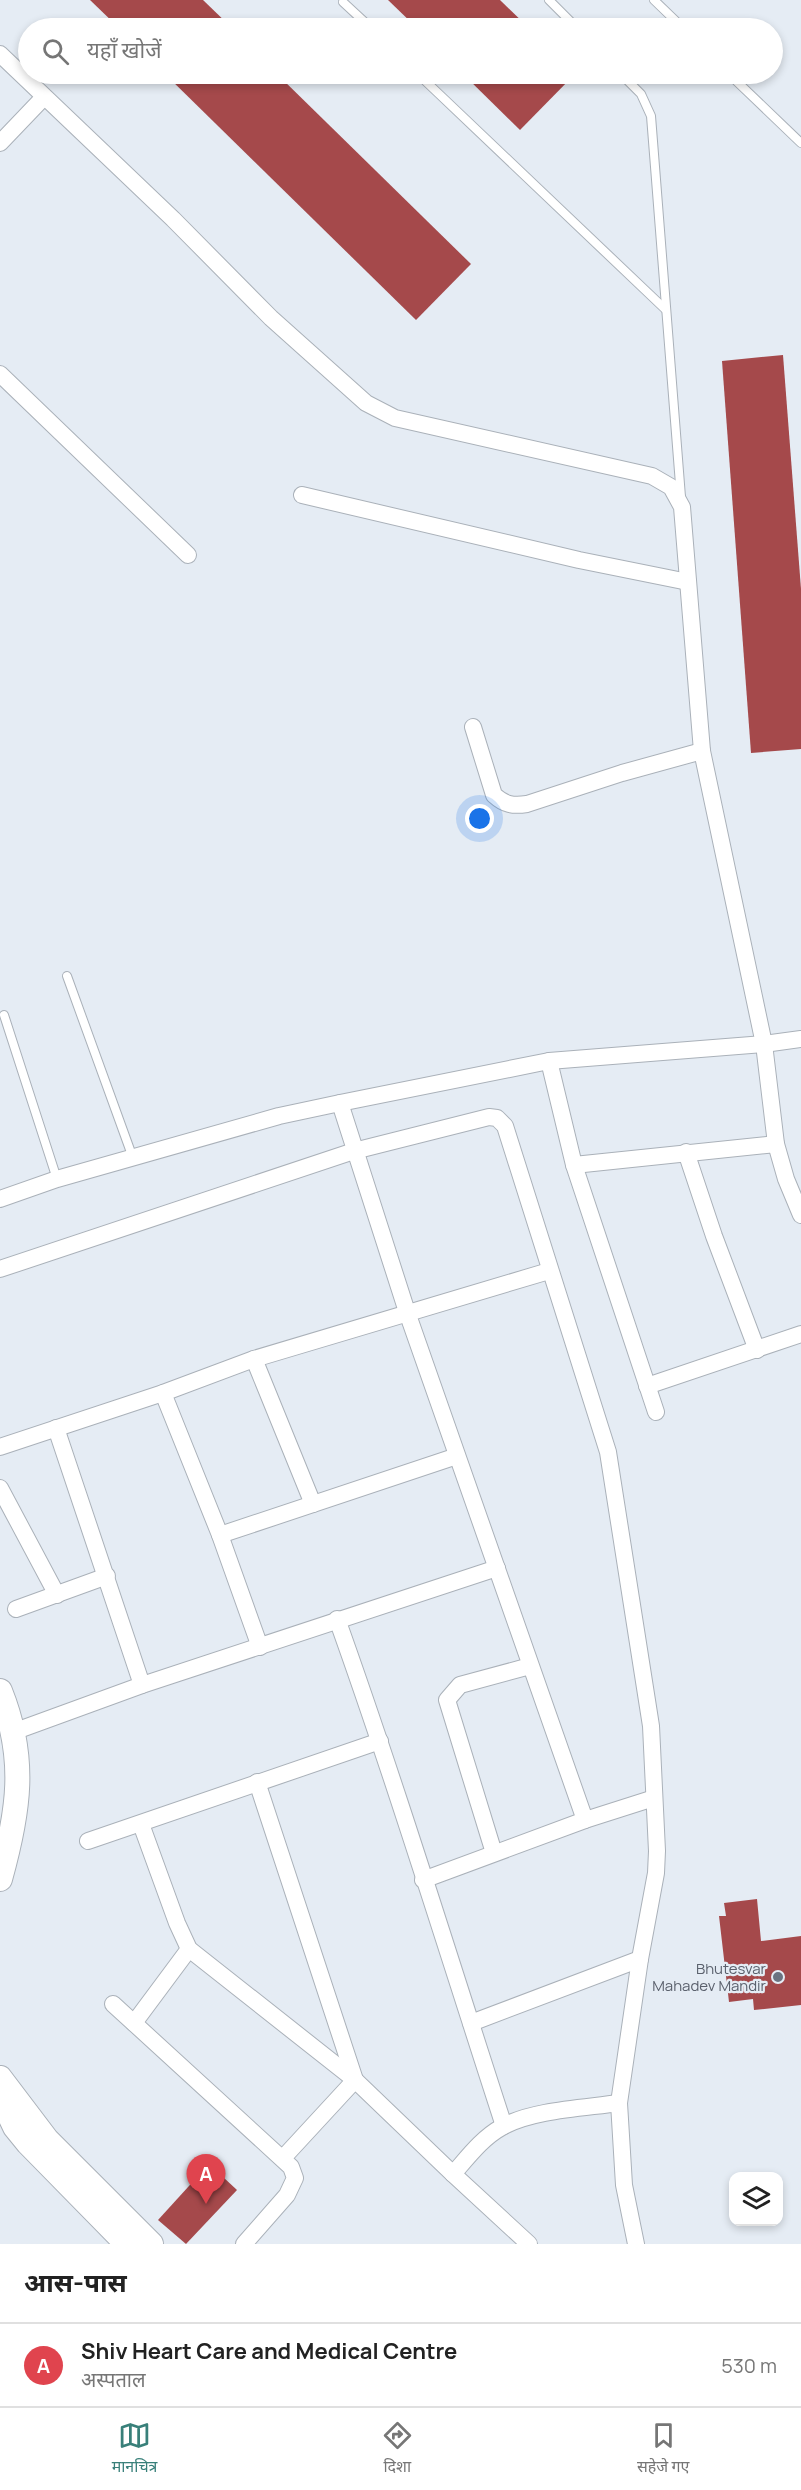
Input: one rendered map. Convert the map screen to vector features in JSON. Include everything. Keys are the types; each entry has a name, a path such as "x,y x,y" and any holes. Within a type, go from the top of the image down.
{"main road":[{"path":"0,1691 13,1732 19,1785 16,1813 0,1879"},
{"path":"4,2089 6,2112 28,2143 127,2244"},
{"path":"4,2089 47,2140 151,2244"}],"street":[{"path":"0,54 18,72"},
{"path":"31,84 173,219 271,318 366,403 378,411 395,418 652,476 671,488 682,507 702,751 764,1044 776,1144 793,1178 801,1215"},
{"path":"0,143 44,97"},
{"path":"0,374 188,555"},
{"path":"302,495 568,557 688,582"},
{"path":"473,728 494,795 502,803 514,806 702,751"},
{"path":"0,1199 57,1179 279,1116 549,1061 801,1039"},
{"path":"549,1061 574,1165 656,1412"},
{"path":"340,1103 408,1315 585,1820"},
{"path":"0,1269 354,1151 489,1117 496,1118 505,1126 608,1452 651,1726 656,1873 640,1959 620,2103 624,2185 636,2244"},
{"path":"574,1165 776,1144"},
{"path":"686,1152 714,1236 757,1350"},
{"path":"0,1447 163,1393 254,1359 408,1315 549,1271"},
{"path":"647,1386 801,1334"},
{"path":"254,1359 313,1504"},
{"path":"163,1393 220,1535 260,1647"},
{"path":"56,1428 142,1685"},
{"path":"220,1535 457,1456"},
{"path":"0,1488 57,1595"},
{"path":"13,1732 142,1685 497,1568"},
{"path":"16,1610 107,1576"},
{"path":"337,1620 380,1741 504,2126"},
{"path":"494,1853 447,1700 460,1685 530,1666"},
{"path":"88,1841 380,1741"},
{"path":"257,1782 355,2080"},
{"path":"423,1880 585,1820 654,1798"},
{"path":"141,1824 177,1923 189,1949 355,2080 529,2244"},
{"path":"134,2023 189,1949"},
{"path":"471,2023 640,1959"},
{"path":"113,2004 291,2167 295,2178 288,2195 244,2244"},
{"path":"283,2158 355,2080"},
{"path":"453,2174 483,2140 504,2126 549,2114 620,2103"}],"lane":[{"path":"549,0 567,18"},
{"path":"655,0 673,18"},
{"path":"343,2 360,18"},
{"path":"429,84 665,309"},
{"path":"631,84 641,94 651,116 682,507"},
{"path":"739,84 801,143"},
{"path":"67,976 133,1158"},
{"path":"4,1015 57,1179"}],"building":[{"path":"90,0 203,0 222,18 109,18"},
{"path":"388,0 500,0 519,18 407,18"},
{"path":"175,84 287,84 471,264 416,320"},
{"path":"473,84 565,84 520,130"},
{"path":"783,355 801,589 801,749 751,753 722,361"},
{"path":"757,1899 761,1941 801,1936 801,2005 754,2010 753,1999 729,2002 719,1916 726,1916 724,1903"},
{"path":"209,2164 237,2190 186,2244 158,2220"}],"place":[{"name":"Bhutesvar Mahadev Mandir","path":"778,1977"},
{"name":"Shiv Heart Care and Medical Centre","path":"206,2204"}]}
